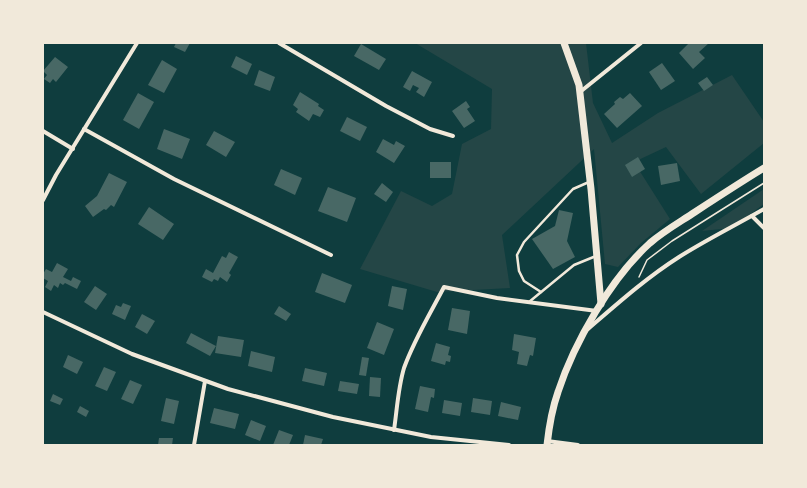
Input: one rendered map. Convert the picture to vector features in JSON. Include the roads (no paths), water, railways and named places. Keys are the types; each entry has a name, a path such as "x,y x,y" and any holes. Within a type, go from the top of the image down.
{"main road":[{"path":"564,43 579,85 580,92 597,256 599,308"},
{"path":"547,443 551,416 566,369 584,333 618,279 633,260 670,228 764,168"}],"street":[{"path":"43,200 72,149 137,43"},
{"path":"280,43 386,106 430,129 454,136"},
{"path":"580,92 641,43"},
{"path":"84,129 174,179 331,255"},
{"path":"43,130 72,149"},
{"path":"584,333 639,286 678,257 764,209"},
{"path":"752,216 764,228"},
{"path":"394,430 399,392 404,369 444,287 496,298 599,308"},
{"path":"43,312 132,354 228,389 333,417 394,430 431,437 509,445"},
{"path":"194,445 205,381"},
{"path":"547,443 578,445"}],"lane":[{"path":"540,292 524,281 519,271 518,255 524,242 573,189 590,181"},
{"path":"529,302 574,265 597,256"}]}
